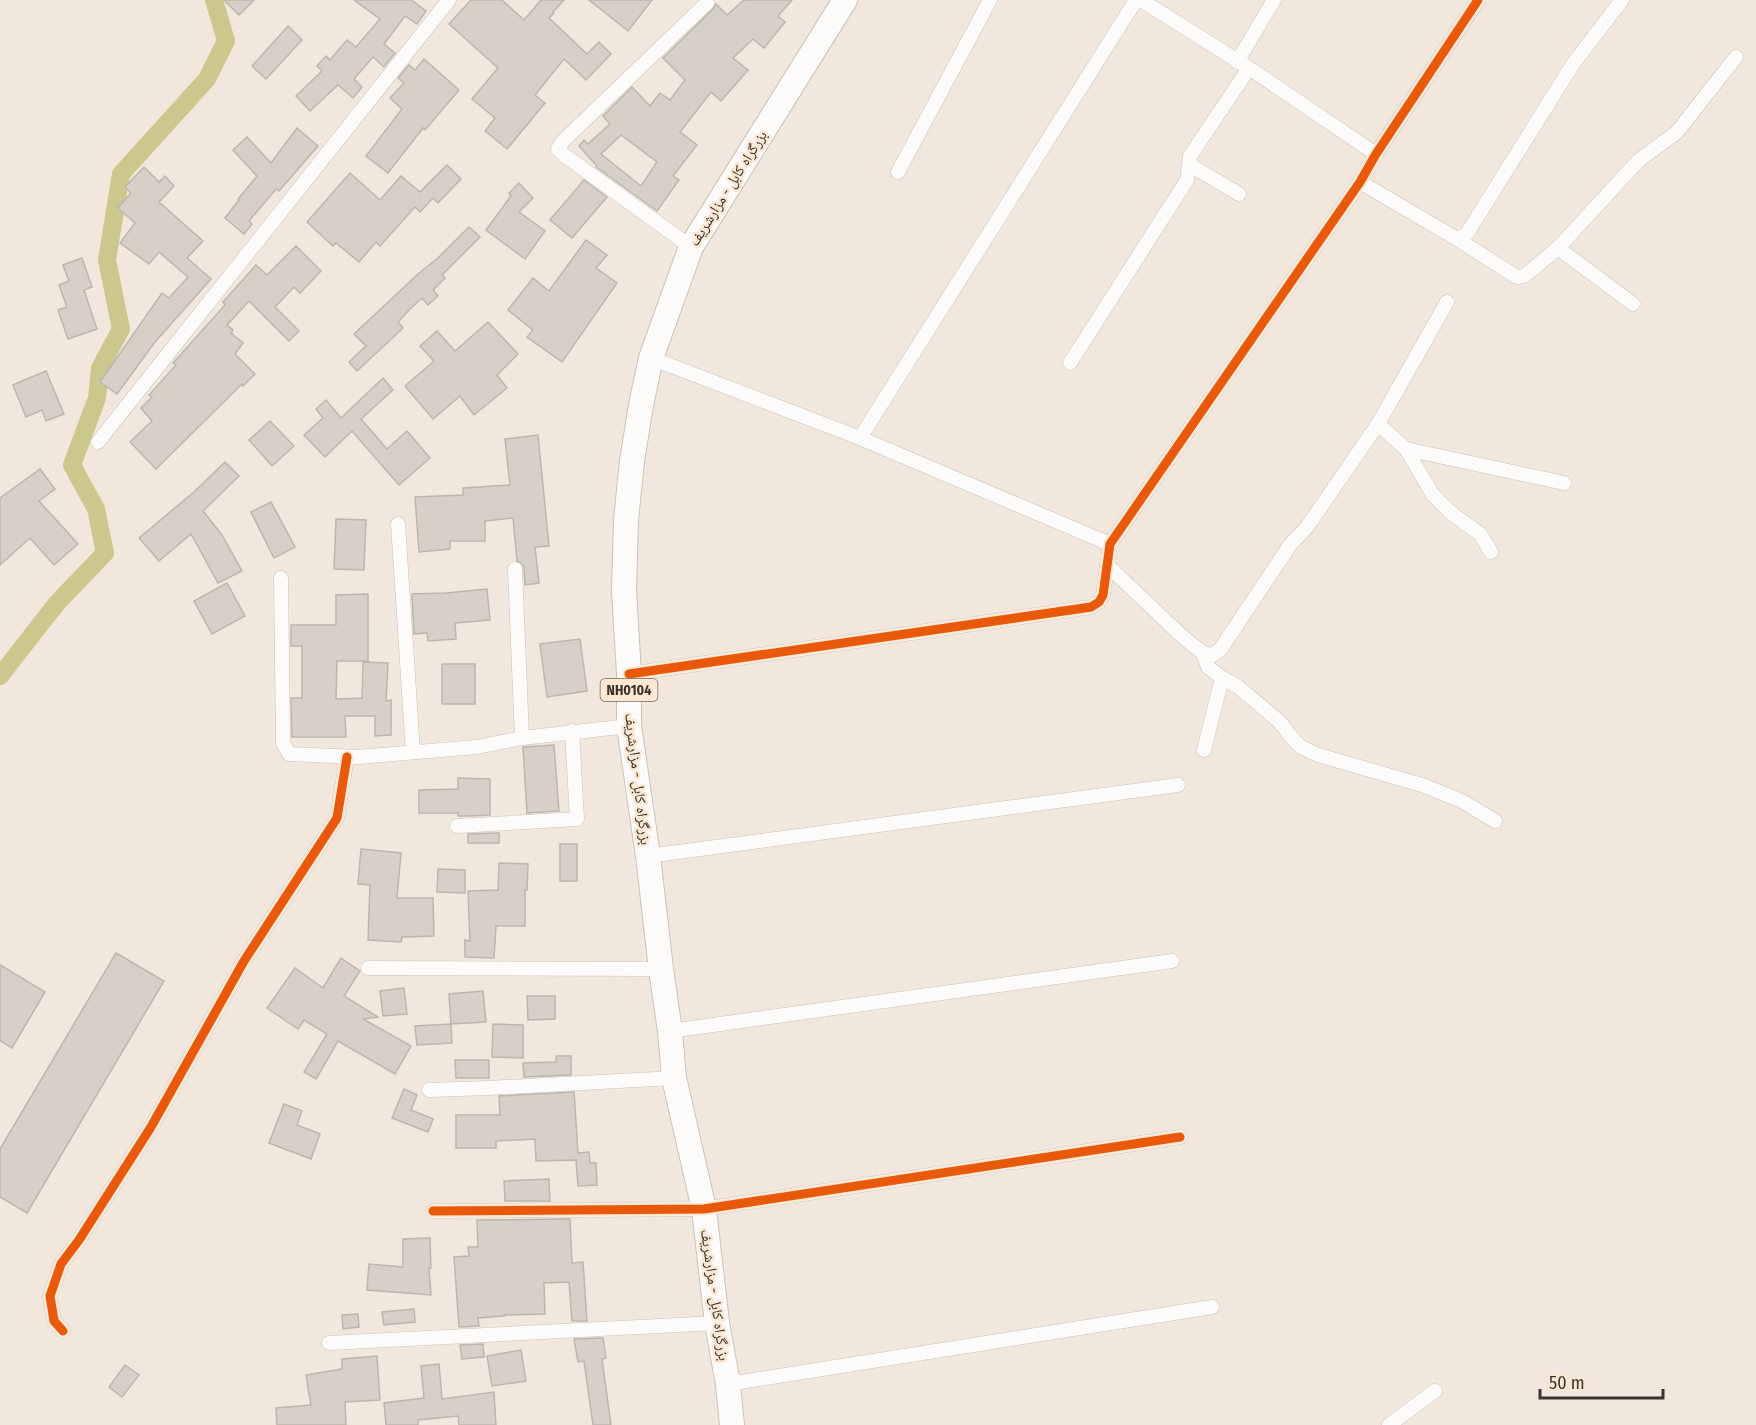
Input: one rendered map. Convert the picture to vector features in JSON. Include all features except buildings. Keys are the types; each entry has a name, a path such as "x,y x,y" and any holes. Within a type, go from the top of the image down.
{"highway":[{"name":"بزرگراه کابل - مزارشریف","path":"732,1425 704,1209 675,1078 648,856 629,726 624,591 626,520 634,450 651,358 691,247 845,0"}],"street":[{"path":"98,442 449,0"},
{"path":"898,172 990,0"},
{"path":"860,438 1136,0"},
{"path":"1141,0 1376,154"},
{"path":"1070,363 1187,180 1190,156 1243,65 1274,0"},
{"path":"628,674 1091,607 1099,602 1103,595 1110,544 1360,182 1376,154 1478,0"},
{"path":"1457,239 1466,235 1573,64 1622,0"},
{"path":"691,247 558,149 562,142 707,3"},
{"path":"1360,182 1517,277 1524,276 1558,248 1638,161 1677,132 1736,57"},
{"path":"1190,165 1239,194"},
{"path":"1558,248 1633,304"},
{"path":"1107,565 1203,653 1212,655 1220,650 1290,545 1307,527 1378,424 1447,303"},
{"path":"651,358 860,438 1110,544"},
{"path":"1378,424 1406,449 1433,495 1451,513 1480,534 1491,552"},
{"path":"1406,449 1564,483"},
{"path":"398,524 412,752"},
{"path":"515,569 522,738"},
{"path":"281,578 283,743 290,754 347,757 477,747 572,731 629,726"},
{"path":"1203,653 1208,667 1237,686 1280,722 1301,747 1318,755 1422,785 1462,801 1495,821"},
{"path":"1204,750 1222,678"},
{"path":"457,826 577,819 572,731"},
{"path":"63,1330 54,1321 50,1296 61,1264 79,1240 151,1127 244,961 337,818 347,757"},
{"path":"648,856 1178,785"},
{"path":"670,1031 1172,961"},
{"path":"368,968 660,969"},
{"path":"429,1090 675,1078"},
{"path":"433,1211 704,1209 1180,1137"},
{"path":"728,1384 1212,1307"},
{"path":"328,1343 717,1323"},
{"path":"1389,1425 1435,1391"}],"waterway":[{"path":"0,676 57,603 105,553 96,509 72,465 97,398 100,368 121,329 107,260 121,174 207,79 226,41 214,0"}],"cycle path":[{"path":"629,674 1091,607 1099,602 1103,595 1110,544 1360,182 1376,154 1478,0"},
{"path":"63,1331 54,1321 50,1296 61,1264 79,1240 151,1127 244,961 337,818 347,757"},
{"path":"433,1211 704,1209 1180,1137"}]}
